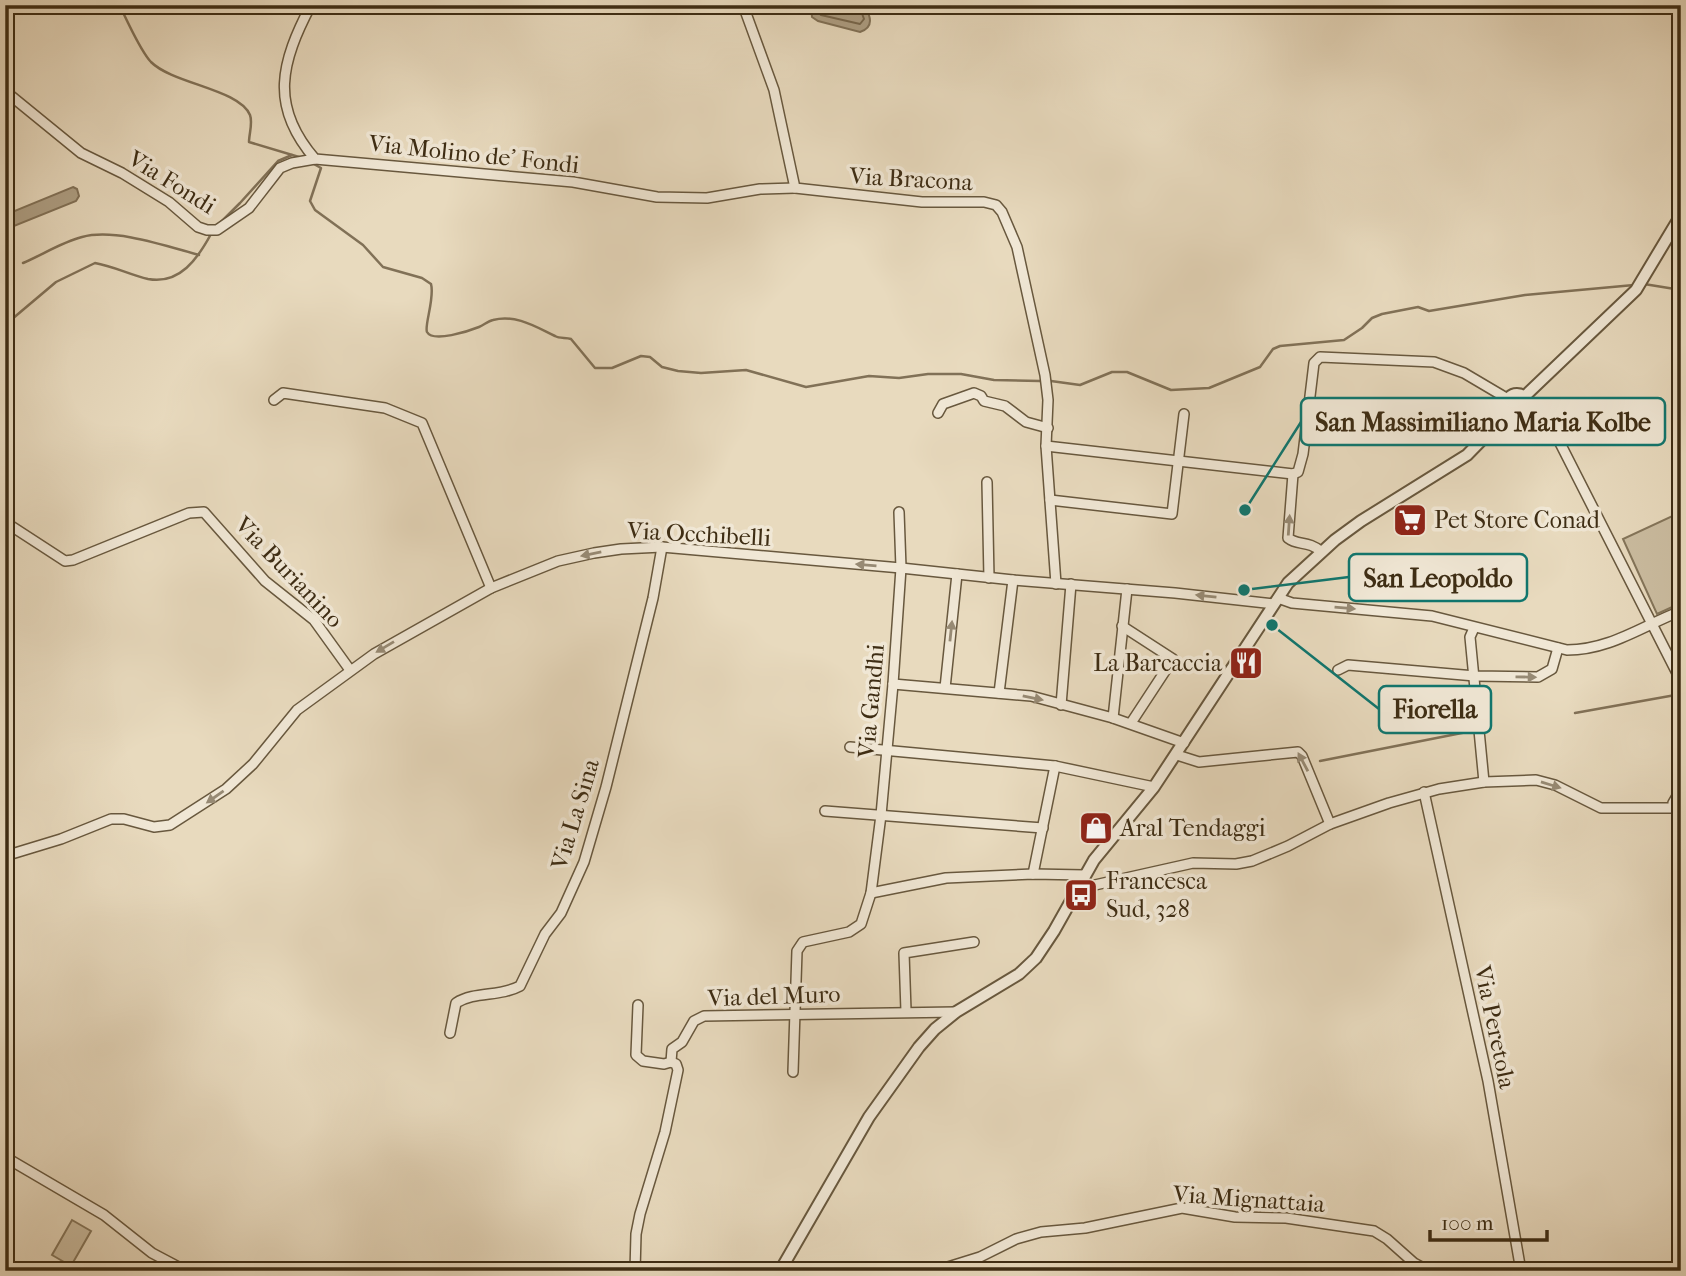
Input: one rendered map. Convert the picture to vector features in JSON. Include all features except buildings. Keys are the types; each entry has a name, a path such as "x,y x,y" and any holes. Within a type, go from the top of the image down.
{"street":[{"path":"312,5 293,38 282,91 296,132 315,159"},
{"path":"743,5 774,90 795,188"},
{"name":"Via Fondi","path":"5,91 81,153 122,173 169,202 198,227 207,230 217,230 249,208 280,168 315,159"},
{"name":"Via Molino de' Fondi","path":"315,159 573,182 657,197 707,198 760,189 795,188"},
{"name":"Via Bracona","path":"795,188 922,202 984,202 996,205 1009,226 1020,260 1045,375 1048,428 1046,446 1056,584"},
{"path":"1525,396 1636,290 1681,215"},
{"path":"1046,446 1293,474 1298,472 1303,454 1314,363 1321,357 1434,362 1464,373 1508,399"},
{"path":"274,400 283,393 385,408 422,423 491,588"},
{"path":"938,413 943,404 974,393 984,401 1011,409 1026,422 1048,428"},
{"path":"1516,394 1525,396 1528,406 1526,412 1516,416 1509,412 1506,406 1508,399 1516,394"},
{"path":"780,1271 869,1117 919,1047 956,1012 1019,974 1036,958 1084,875 1177,755 1288,583 1361,521 1468,456 1509,412"},
{"path":"1526,412 1543,422 1560,443 1681,681"},
{"path":"1050,500 1172,514 1184,414"},
{"path":"1293,474 1289,538 1313,545 1322,552"},
{"path":"987,482 989,578"},
{"name":"Via Burianino","path":"5,523 65,561 189,513 204,512 265,581 314,620 350,670"},
{"name":"Via Gandhi","path":"795,1013 797,951 803,942 849,932 860,924 871,893 881,815 901,568 899,512"},
{"name":"Via Occhibelli","path":"5,856 61,839 111,819 124,819 154,827 170,825 226,789 253,764 297,710 350,670 438,616 491,588 558,561 621,549 662,547 1432,616 1558,648 1595,648 1613,643 1681,611"},
{"name":"Via La Sina","path":"450,1032 456,1003 465,998 512,991 520,986 545,934 561,913 571,892 584,862 606,788 653,598 662,547"},
{"path":"945,688 957,574"},
{"path":"999,693 1013,580"},
{"path":"1061,705 1071,584"},
{"path":"1113,718 1127,589"},
{"path":"1122,626 1173,659 1131,723"},
{"path":"1474,628 1470,637 1484,782"},
{"path":"1338,670 1348,665 1475,676 1538,677 1552,669 1558,648"},
{"path":"892,684 1031,696 1131,723 1184,743"},
{"path":"850,747 1055,766 1154,787"},
{"path":"1177,755 1199,762 1298,752 1330,824"},
{"path":"1033,874 1055,766"},
{"path":"1077,889 1193,863 1251,862 1330,824 1424,792 1484,782 1536,780 1555,785 1601,808 1678,808"},
{"path":"1678,808 1673,803 1681,789"},
{"name":"Via Peretola","path":"1424,792 1488,1081 1521,1271"},
{"path":"825,811 1043,828"},
{"path":"871,893 946,878 1033,874 1084,875"},
{"path":"906,1011 904,953 974,942"},
{"path":"635,1271 635,1234 665,1132 678,1070 676,1064 671,1062 664,1064 642,1061 636,1055 638,1005"},
{"name":"Via del Muro","path":"671,1062 672,1049 682,1042 698,1017 795,1013 956,1012"},
{"path":"793,1072 795,1013"},
{"path":"5,1157 94,1209 152,1253 186,1271"},
{"name":"Via Mignattaia","path":"935,1271 980,1257 1016,1239 1041,1232 1085,1228 1182,1208 1235,1217 1286,1218 1374,1231 1414,1263 1429,1271"}],"shaded area":[{"path":"1681,512 1681,603 1657,614 1623,539"},
{"path":"72,1220 91,1231 71,1266 52,1255"}],"water":[{"path":"811,5 865,5 870,17 868,27 860,32 818,21 812,17"},
{"path":"73,187 77,189 79,196 76,201 14,226 9,215 12,212"}],"waterway":[{"path":"119,5 151,62 161,70 220,93 243,106 251,118 249,142 299,157"},
{"path":"215,228 278,161 292,155"},
{"path":"312,163 321,168 310,201 315,210 363,245 383,267 422,278 431,284 432,297 426,329 431,335 452,335 491,321 510,319 526,322 557,337 571,339 595,368 612,368 641,356 650,357 662,367 678,371 701,373 746,370 806,387 869,376 899,378 928,374 1040,381"},
{"path":"5,325 56,282 95,263 148,279 170,278 187,268 211,234"},
{"path":"23,263 67,242 95,235 125,236 199,255"},
{"path":"1644,284 1681,290"},
{"path":"1051,381 1080,385 1112,372 1127,372 1171,390 1209,388 1260,367 1273,349 1280,346 1344,340 1372,318 1382,314 1418,307 1429,311 1525,295 1634,285"},
{"path":"1575,713 1681,694"},
{"path":"1320,761 1477,730"}],"place":[{"name":"San Massimiliano Maria Kolbe","path":"1245,510"},
{"name":"Pet Store Conad","path":"1410,520"},
{"name":"San Leopoldo","path":"1244,590"},
{"name":"Fiorella","path":"1272,625"},
{"name":"La Barcaccia","path":"1246,663"},
{"name":"Aral Tendaggi","path":"1096,828"},
{"name":"Francesca Sud, 328","path":"1081,895"}]}
